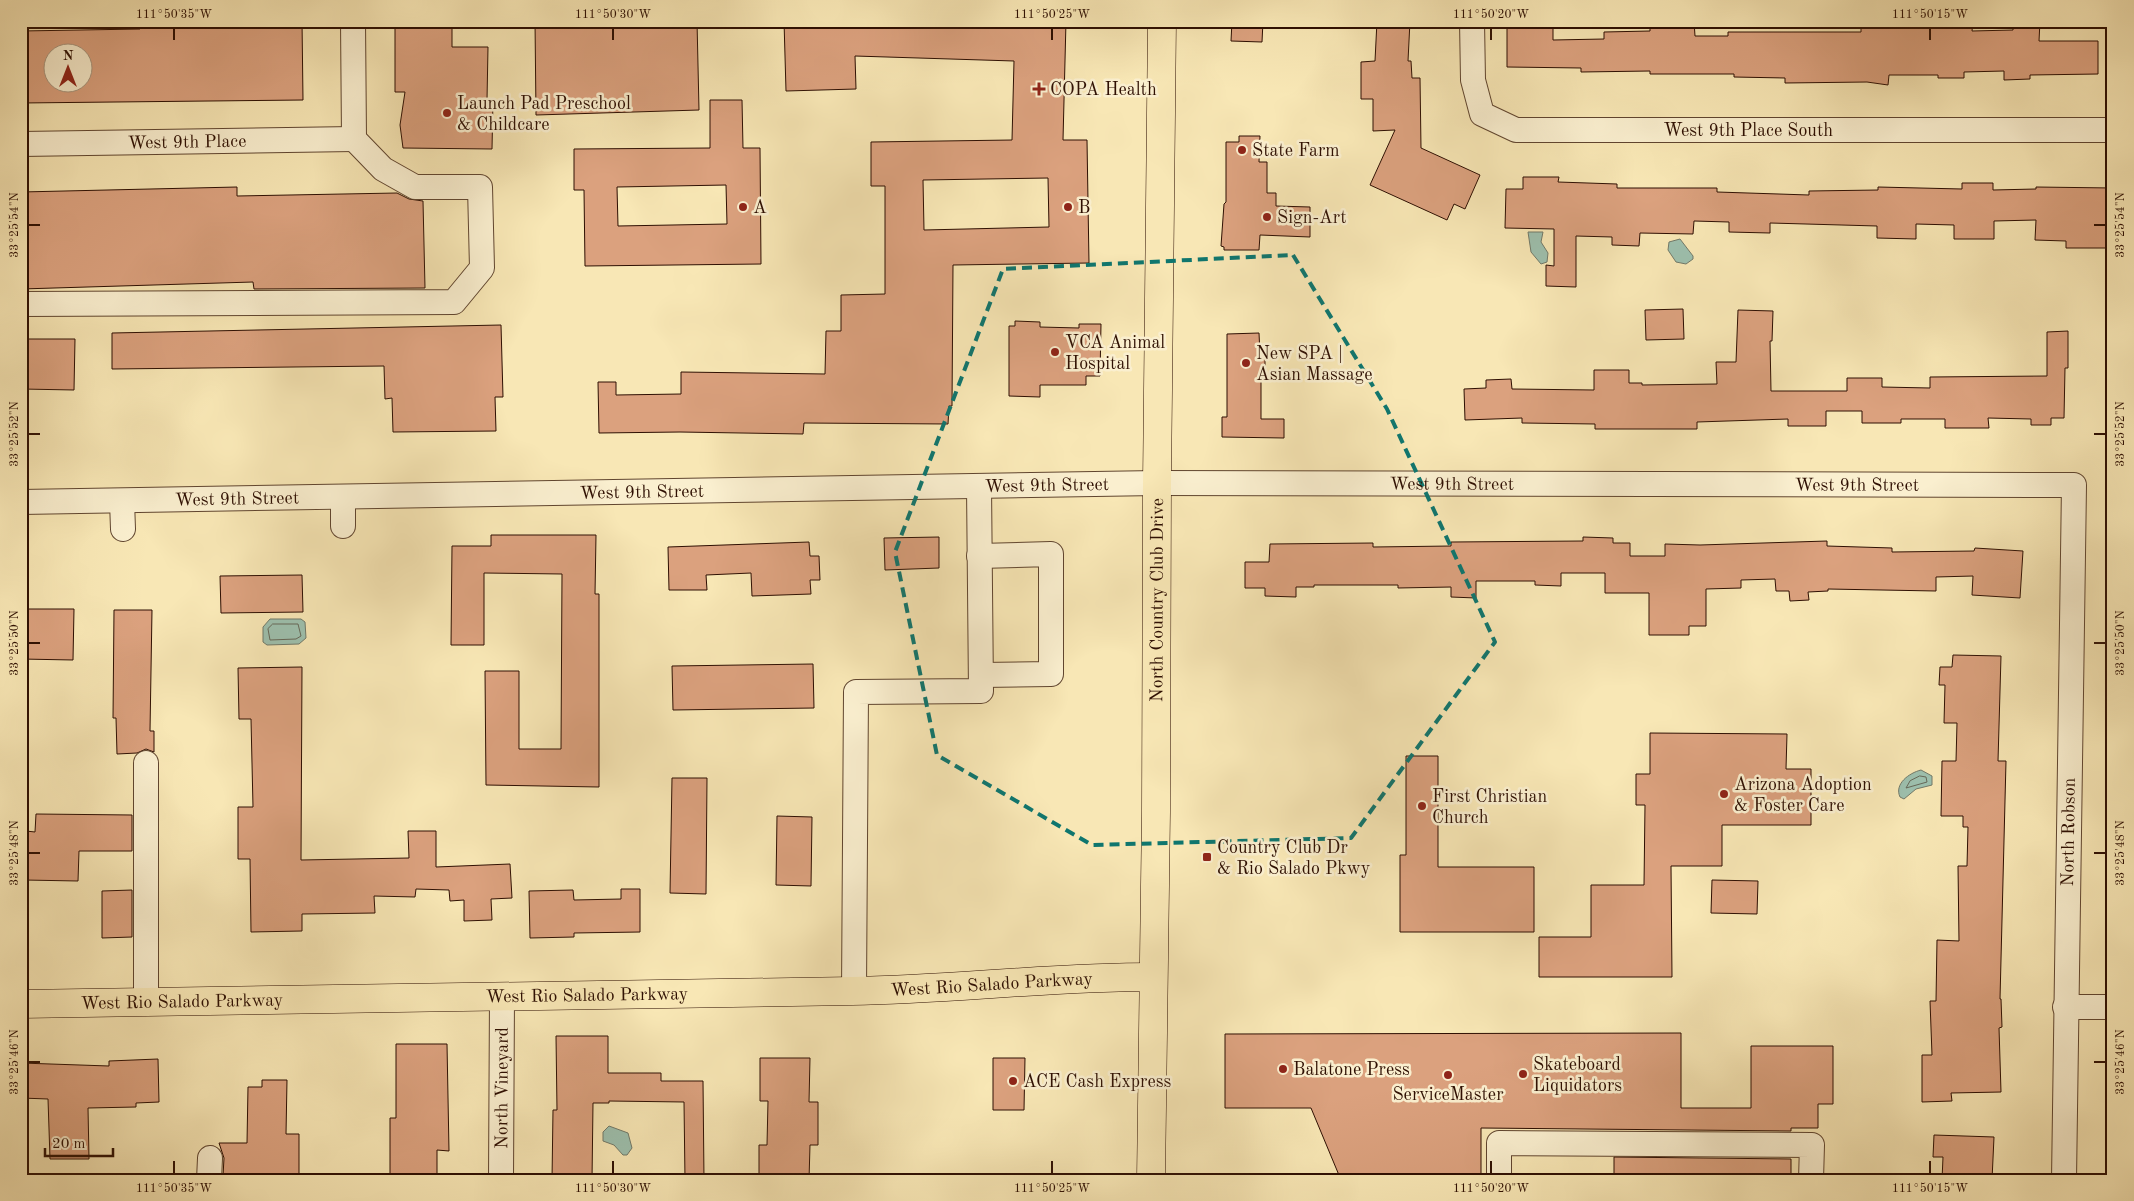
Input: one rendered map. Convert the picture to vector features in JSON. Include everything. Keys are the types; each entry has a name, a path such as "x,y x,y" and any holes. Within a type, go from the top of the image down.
{"main road":[{"name":"North Country Club Drive","path":"1151,1180 1156,812 1162,21"},
{"name":"West Rio Salado Parkway","path":"21,1004 854,991 995,985 1101,977 1153,977"}],"street":[{"path":"21,304 454,302 482,268 480,187 415,187 384,169 354,138 353,21"},
{"name":"West 9th Place South","path":"1472,21 1473,80 1482,114 1516,130 2113,130"},
{"name":"West 9th Place","path":"21,144 354,138"},
{"name":"West 9th Street","path":"21,502 1157,483 2074,485"},
{"name":"North Robson","path":"2064,1180 2074,485"},
{"path":"854,991 856,692 981,691 979,486"},
{"path":"343,497 343,526"},
{"path":"122,501 123,529"},
{"path":"979,556 1051,554 1051,674 981,675"},
{"path":"146,763 146,1002"},
{"name":"North Vineyard","path":"501,1180 502,996"},
{"path":"2065,1008 2113,1007"},
{"path":"1499,1180 1499,1143 1812,1145 1811,1180"}],"highlighted area":[{"path":"1293,255 1387,409 1495,642 1351,838 1092,845 937,755 895,552 1003,269"}],"water":[{"path":"1528,232 1543,232 1541,242 1548,253 1547,262 1541,264 1531,252"},
{"path":"1680,239 1693,256 1693,259 1686,264 1676,262 1668,250 1669,242"},
{"path":"270,619 301,619 305,622 306,638 299,644 267,645 263,642 263,627"},
{"path":"1921,770 1932,776 1932,785 1916,789 1904,799 1900,797 1899,788 1904,780"},
{"path":"609,1126 628,1133 632,1148 627,1155 623,1155 614,1145 603,1141 603,1132"}],"building":[{"path":"187,21 302,21 303,100 21,103 21,31 140,29 140,27 187,26"},
{"path":"395,21 452,21 452,47 488,47 487,100 493,100 492,149 403,148 400,125 405,92 395,92"},
{"path":"535,21 697,21 699,110 536,115"},
{"path":"784,21 1066,21 1063,140 1087,140 1089,263 953,265 952,406 949,406 948,424 804,423 803,434 599,433 598,382 616,382 616,395 681,394 681,372 825,374 826,331 841,331 841,295 885,294 885,186 871,186 871,142 1012,140 1014,61 855,56 856,89 786,91","holes":["1048,178 1049,227 924,230 923,180"]},
{"path":"1232,21 1263,21 1262,42 1231,41"},
{"path":"1377,21 1410,21 1408,61 1411,61 1412,78 1420,78 1421,148 1480,175 1465,209 1454,204 1447,220 1370,185 1395,130 1373,131 1373,99 1361,99 1361,62 1375,61"},
{"path":"1650,21 1694,21 1695,36 1728,36 1728,32 1861,32 1861,21 1973,21 1972,31 2013,30 2013,21 2040,21 2039,41 2098,41 2098,74 2030,75 2030,79 2004,80 2004,71 1964,72 1964,78 1938,78 1938,75 1889,75 1888,85 1867,82 1785,83 1785,78 1734,77 1734,74 1650,74 1650,71 1581,72 1581,68 1507,67 1507,24 1553,24 1553,40 1604,39 1604,32 1650,31"},
{"name":"A","path":"710,100 742,100 743,148 760,148 761,264 585,266 584,190 574,190 574,149 710,148","holes":["726,185 727,224 618,226 617,187"]},
{"name":"Sign-Art","path":"1239,136 1260,136 1259,162 1267,162 1267,193 1276,193 1276,206 1310,207 1310,237 1260,235 1259,250 1224,250 1224,247 1221,246 1224,204 1226,202 1226,142 1239,142"},
{"path":"1523,177 1559,177 1558,182 1617,184 1617,188 1717,188 1717,192 1809,195 1809,191 1878,190 1878,187 1962,189 1962,183 1993,183 1993,190 2036,189 2036,187 2113,188 2113,248 2066,248 2066,241 2035,240 2036,220 1994,221 1994,239 1954,239 1954,225 1916,224 1916,239 1877,238 1877,226 1770,223 1770,233 1729,232 1729,222 1694,221 1693,234 1640,233 1639,246 1612,245 1612,237 1576,236 1576,287 1546,286 1546,265 1554,266 1554,229 1505,228 1506,189 1523,189"},
{"path":"237,187 237,196 397,193 409,199 423,201 425,288 254,289 253,282 21,289 21,192"},
{"path":"1683,309 1684,339 1646,340 1645,310"},
{"path":"1738,310 1773,311 1772,341 1770,341 1771,391 1847,391 1847,378 1882,378 1882,387 1930,388 1930,377 2047,376 2047,332 2068,331 2068,368 2065,368 2064,418 2051,418 2051,425 2031,425 2031,419 1988,418 1989,428 1945,428 1945,419 1901,419 1901,423 1862,423 1862,411 1826,411 1826,426 1788,426 1788,419 1697,422 1697,429 1595,429 1595,424 1522,423 1522,418 1465,420 1464,389 1486,388 1486,380 1511,379 1512,389 1594,390 1594,370 1629,370 1629,383 1642,383 1642,385 1717,384 1716,362 1736,362"},
{"name":"VCA Animal Hospital","path":"1015,321 1040,322 1040,327 1079,328 1079,324 1101,324 1100,376 1086,376 1086,385 1040,385 1040,397 1009,396 1009,326 1015,326"},
{"path":"501,325 503,397 495,397 496,431 393,432 392,398 385,399 384,366 112,369 112,333"},
{"path":"1259,333 1260,354 1265,354 1265,372 1261,372 1261,419 1284,419 1284,438 1222,437 1222,417 1227,417 1227,334"},
{"path":"23,339 75,339 74,390 22,389"},
{"path":"491,535 596,535 595,594 599,594 599,787 486,785 485,671 519,671 519,749 561,749 562,574 484,573 484,645 451,645 452,546 491,546"},
{"path":"939,537 939,568 885,570 884,538"},
{"path":"1583,537 1613,538 1613,543 1630,543 1630,556 1665,556 1665,544 1700,545 1827,541 1827,546 1892,548 1892,552 1974,551 1975,548 2023,551 2020,598 1972,595 1973,576 1936,577 1936,591 1828,589 1828,591 1808,592 1809,600 1790,601 1789,591 1776,591 1775,579 1741,580 1741,588 1706,589 1706,626 1689,626 1689,635 1649,635 1649,593 1605,593 1605,573 1561,573 1561,586 1535,585 1535,581 1476,581 1476,598 1451,597 1451,587 1398,588 1398,585 1314,585 1314,587 1296,587 1296,597 1265,596 1265,588 1245,588 1245,562 1269,562 1270,544 1373,543 1373,547 1451,546 1451,542 1583,541"},
{"path":"809,542 810,556 819,556 820,580 810,580 811,594 752,596 751,573 706,575 707,590 669,590 668,547"},
{"path":"302,575 303,612 221,613 220,576"},
{"path":"21,609 74,609 73,660 21,659"},
{"path":"114,610 152,610 150,731 154,731 154,752 146,749 137,753 117,754 116,718 113,718"},
{"path":"1953,655 2001,656 1998,761 2006,761 2000,999 2002,1027 1999,1028 2001,1092 1951,1093 1952,1101 1922,1102 1922,1055 1932,1055 1930,1001 1936,1001 1937,940 1959,941 1958,866 1967,866 1968,827 1963,827 1963,816 1941,816 1942,761 1956,761 1957,723 1944,723 1945,685 1939,685 1940,667 1952,667"},
{"path":"813,664 814,708 673,710 672,666"},
{"path":"302,667 301,860 409,858 408,831 436,831 436,867 510,864 512,898 491,899 492,920 464,921 464,900 450,901 449,890 416,889 415,897 374,896 375,913 302,914 302,931 251,932 250,859 238,859 238,807 253,807 251,719 239,719 238,668"},
{"name":"Arizona Adoption & Foster Care","path":"1650,733 1787,734 1786,769 1811,769 1811,825 1722,825 1722,866 1671,866 1672,977 1539,977 1539,937 1591,937 1591,885 1644,885 1645,805 1636,805 1636,774 1650,774"},
{"name":"First Christian Church","path":"1406,756 1438,756 1438,867 1534,867 1534,932 1400,932 1400,855 1406,855"},
{"path":"672,778 707,778 706,894 670,893"},
{"path":"36,814 132,815 132,851 79,851 78,881 24,880 26,831 35,832"},
{"path":"777,816 812,817 811,886 776,885"},
{"path":"1712,880 1758,881 1757,914 1711,913"},
{"path":"621,889 640,889 640,932 574,933 574,937 530,938 529,891 573,890 574,900 621,899"},
{"path":"132,890 132,937 102,938 102,891"},
{"path":"1681,1033 1681,1108 1751,1108 1751,1046 1833,1046 1833,1104 1818,1104 1818,1128 1791,1128 1791,1131 1481,1128 1481,1180 1341,1180 1311,1108 1225,1108 1225,1034"},
{"path":"556,1036 608,1036 608,1073 661,1073 661,1081 703,1081 704,1180 685,1180 684,1102 609,1101 609,1103 593,1103 592,1180 552,1180 553,1110 557,1110"},
{"path":"396,1044 447,1044 449,1151 437,1150 437,1180 390,1180 390,1118 396,1118"},
{"path":"760,1058 810,1058 809,1102 818,1102 818,1145 810,1145 809,1180 759,1180 759,1145 767,1145 768,1101 760,1101"},
{"name":"ACE Cash Express","path":"993,1058 1025,1058 1024,1110 993,1110"},
{"path":"158,1059 159,1102 136,1103 136,1107 88,1108 89,1159 50,1159 48,1099 21,1098 21,1063 109,1066 109,1061"},
{"path":"262,1080 287,1080 286,1134 299,1134 299,1178 223,1176 224,1158 219,1143 247,1143 248,1087 262,1087"},
{"path":"1934,1135 1994,1137 1992,1180 1942,1180 1943,1157 1933,1157"},
{"path":"1614,1157 1791,1159 1791,1180 1614,1180"}],"place":[{"name":"COPA Health","path":"1039,89"},
{"name":"Launch Pad Preschool & Childcare","path":"447,113"},
{"name":"State Farm","path":"1242,150"},
{"name":"A","path":"743,207"},
{"name":"B","path":"1068,207"},
{"name":"Sign-Art","path":"1267,217"},
{"name":"VCA Animal Hospital","path":"1055,352"},
{"name":"New SPA | Asian Massage","path":"1246,363"},
{"name":"Arizona Adoption & Foster Care","path":"1724,794"},
{"name":"First Christian Church","path":"1422,806"},
{"name":"Country Club Dr & Rio Salado Pkwy","path":"1207,857"},
{"name":"Balatone Press","path":"1283,1069"},
{"name":"Skateboard Liquidators","path":"1523,1074"},
{"name":"ServiceMaster","path":"1448,1075"},
{"name":"ACE Cash Express","path":"1013,1081"}]}
